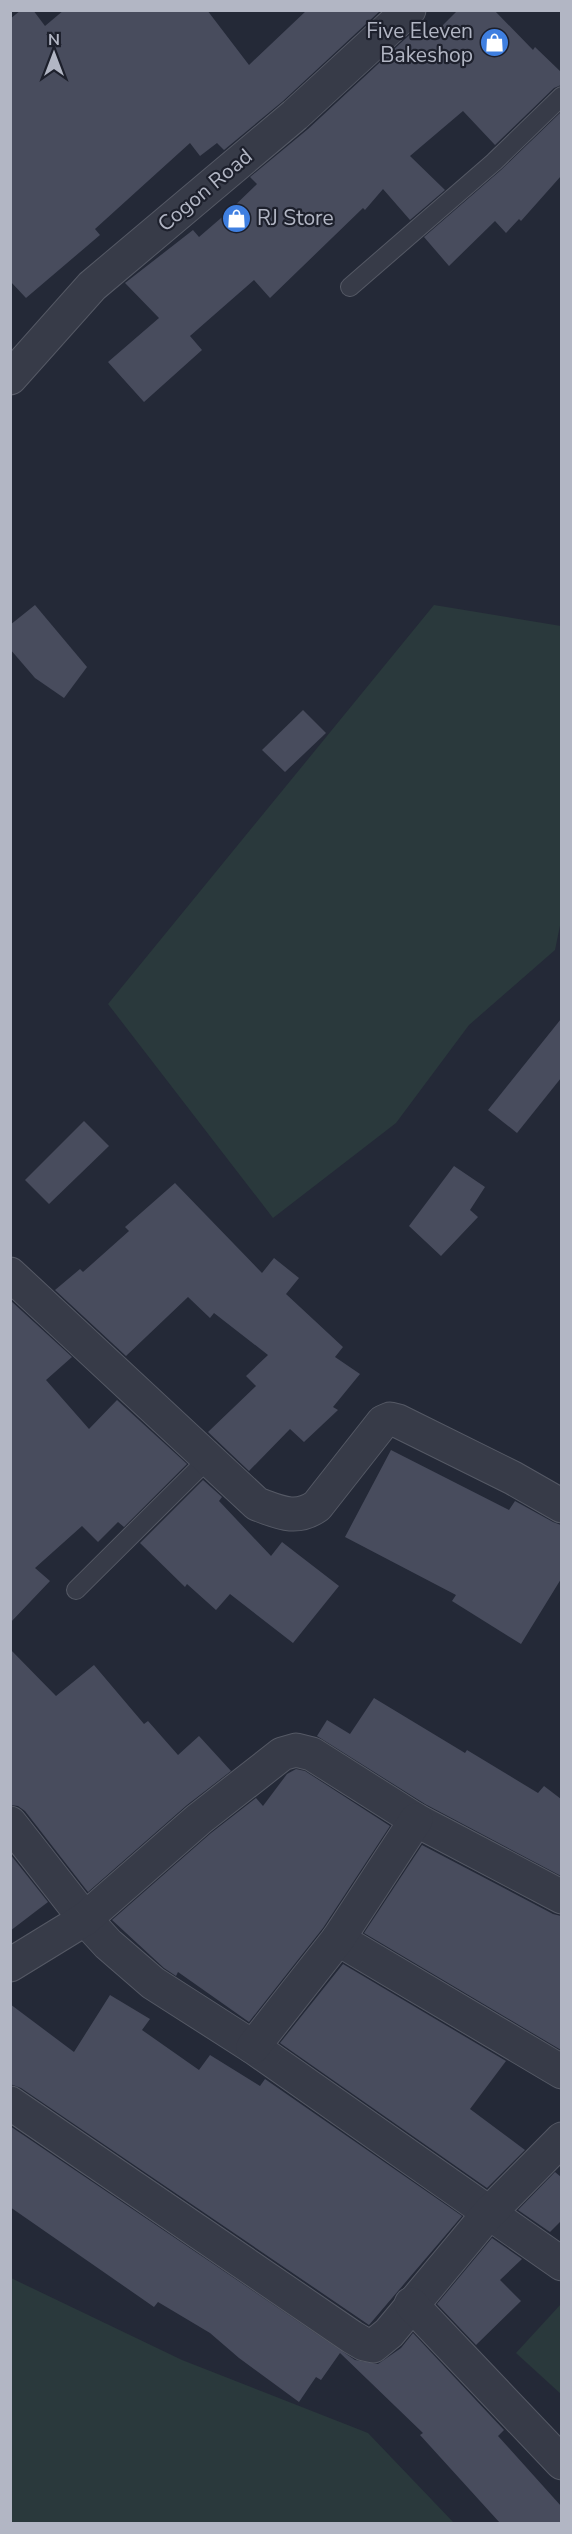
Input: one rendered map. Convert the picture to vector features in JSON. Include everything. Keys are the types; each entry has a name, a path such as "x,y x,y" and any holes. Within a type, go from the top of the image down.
{"street":[{"name":"Cogon Road","path":"10,378 92,285 295,115 409,10"},
{"path":"10,1274 207,1460 257,1504 292,1516 308,1513 317,1506 383,1422 390,1419 398,1420 561,1506"},
{"path":"10,1965 85,1919 199,1819 282,1754 296,1750 312,1754 416,1820 561,1897"},
{"path":"253,2047 338,1940 416,1820"},
{"path":"10,1823 85,1919 108,1944 153,1983 253,2047 561,2264"},
{"path":"338,1940 561,2072"},
{"path":"10,2103 364,2344 373,2346 488,2214 561,2139"},
{"path":"411,2304 561,2463"}],"lane":[{"path":"350,287 494,162 561,96"},
{"path":"76,1590 207,1460"}],"shaded area":[{"path":"434,605 561,626 562,916 555,950 469,1025 396,1123 273,1218 108,1004"},
{"path":"11,2278 182,2360 368,2433 454,2523 11,2523"},
{"path":"562,2305 561,2394 516,2353"}],"building":[{"path":"21,10 33,10 45,26 64,10 207,10 249,65 307,10 381,10 283,101 224,150 217,143 200,156 190,143 95,229 100,235 26,298 10,281 10,19"},
{"path":"458,10 494,10 533,50 535,47 561,72 561,85 554,88 495,145 463,111 410,156 445,190 410,220 383,189 365,210 363,208 270,298 254,280 190,336 202,350 144,402 108,362 159,318 125,283 193,230 199,237 228,212 257,184 250,177 308,129 418,27 429,39"},
{"path":"561,112 561,176 521,221 519,219 506,233 495,221 449,266 424,237 501,170"},
{"path":"35,605 87,667 64,698 35,678 10,649 10,625"},
{"path":"303,710 326,733 285,772 262,750"},
{"path":"561,1019 561,1078 517,1133 488,1110"},
{"path":"84,1121 109,1146 49,1204 25,1180"},
{"path":"454,1166 485,1187 470,1210 478,1217 441,1256 409,1226"},
{"path":"175,1183 262,1273 274,1258 299,1278 286,1294 343,1347 335,1357 360,1374 333,1407 338,1410 304,1442 290,1429 249,1471 208,1432 256,1386 246,1376 268,1355 214,1313 210,1318 188,1297 126,1356 55,1290 80,1269 83,1272 129,1231 125,1227"},
{"path":"10,1300 72,1357 46,1380 89,1429 117,1400 187,1464 124,1527 118,1522 98,1542 82,1526 35,1568 50,1581 10,1623"},
{"path":"391,1450 509,1510 515,1501 561,1525 561,1579 521,1644 452,1601 456,1595 345,1537"},
{"path":"203,1480 222,1497 219,1501 271,1556 282,1542 339,1586 293,1643 230,1594 216,1610 187,1584 185,1587 140,1543"},
{"path":"10,1649 56,1696 94,1665 144,1724 148,1721 178,1755 199,1736 231,1771 187,1805 88,1892 25,1811 18,1806 10,1805"},
{"path":"374,1698 465,1753 467,1750 538,1793 544,1786 561,1799 561,1876 425,1804 317,1736 327,1720 350,1734"},
{"path":"296,1769 305,1771 390,1826 323,1928 249,2022 178,1972 176,1976 164,1968 112,1920 211,1833 256,1798 263,1806 287,1774"},
{"path":"422,1845 553,1914 561,1916 561,2050 364,1933"},
{"path":"10,1854 48,1902 10,1931"},
{"path":"343,1964 506,2061 470,2109 525,2150 487,2188 280,2043"},
{"path":"110,1995 150,2019 142,2030 199,2070 210,2055 260,2086 265,2079 462,2216 369,2325 21,2088 10,2084 10,2004 74,2052"},
{"path":"10,2126 355,2360 378,2364 401,2348 413,2333 504,2430 498,2436 561,2506 561,2523 500,2523 420,2435 423,2433 340,2353 321,2380 316,2377 299,2402 239,2358 210,2333 158,2302 154,2307 10,2207"},
{"path":"555,2172 561,2177 561,2221 550,2232 518,2210"},
{"path":"492,2238 522,2259 500,2280 521,2301 476,2345 437,2304"}],"place":[{"name":"Five Eleven Bakeshop","path":"494,43"},
{"name":"RJ Store","path":"236,218"}]}
